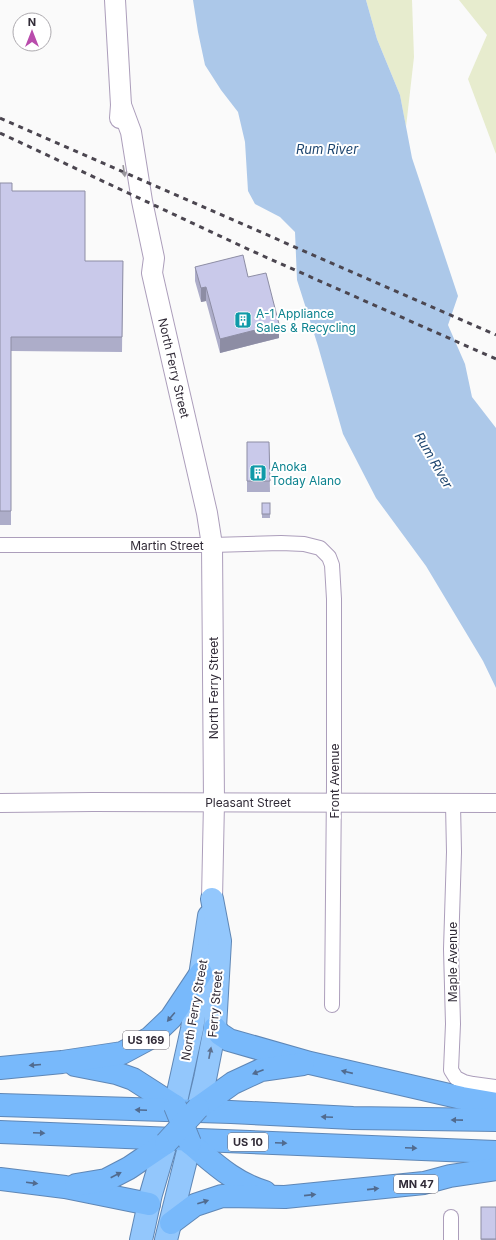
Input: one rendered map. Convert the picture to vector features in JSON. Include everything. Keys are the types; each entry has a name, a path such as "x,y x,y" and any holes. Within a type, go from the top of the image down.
{"highway":[{"name":"North Ferry Street","path":"182,1125 181,1078 192,1029 212,899"},
{"name":"Ferry Street","path":"198,1108 215,1028 220,941 212,899"},
{"name":"US 169","path":"0,1068 62,1062 122,1052 150,1038 172,1018 201,973"},
{"path":"215,1028 220,1034 229,1040 310,1063 462,1098 496,1104"},
{"path":"62,1062 116,1073 133,1080 182,1125 225,1174 252,1188 285,1198"},
{"path":"65,1187 106,1180 129,1168 166,1143 198,1108 233,1083 261,1070 310,1063"},
{"path":"0,1105 231,1112 353,1118 496,1120"},
{"name":"US 169","path":"168,1231 182,1178 182,1125"},
{"name":"US 10","path":"0,1132 496,1152"},
{"path":"141,1240 156,1176 166,1143"},
{"name":"MN 47","path":"168,1231 195,1205 222,1196 285,1198 424,1183 450,1176 496,1169"},
{"path":"0,1179 65,1187 149,1204"}],"main road":[{"name":"North Ferry Street","path":"115,0 121,105 118,132 127,194 143,259 152,273 207,513 212,545 214,802 212,899"}],"street":[{"name":"Martin Street","path":"0,545 212,545 280,543 304,544 320,548 329,557"},
{"name":"Front Avenue","path":"329,557 332,565 334,599 332,1005"},
{"name":"Pleasant Street","path":"0,804 214,802 496,803"},
{"name":"Maple Avenue","path":"453,804 454,852 451,949 453,1024 451,1070 456,1078 464,1082 496,1087"},
{"path":"451,1217 451,1240"}],"green space":[{"path":"366,0 412,0 414,57 406,127 400,95 377,39"},
{"path":"459,0 496,0 496,154 468,79 487,35"}],"water":[{"name":"Rum River","path":"193,0 366,0 377,39 400,95 412,158 458,296 448,325 465,364 472,397 496,428 496,688 483,661 426,566 376,498 343,434 318,346 297,280 295,232 280,217 255,204 248,191 245,142 238,112 221,90 205,65"}],"building":[{"path":"0,183 12,183 12,191 85,191 85,261 123,261 122,337 11,337 11,511 0,511"},
{"name":"A-1 Appliance Sales & Recycling","path":"243,255 248,277 266,273 279,324 220,339 206,287 201,288 195,267"},
{"name":"Anoka Today Alano","path":"247,442 269,442 270,481 247,481"},
{"path":"262,503 270,503 270,514 262,514"},
{"path":"481,1207 496,1207 496,1239 481,1239"}],"railway":[{"path":"0,118 496,335"},
{"path":"0,133 252,251 496,359"}],"place":[{"name":"A-1 Appliance Sales & Recycling","path":"243,320"},
{"name":"Anoka Today Alano","path":"258,473"}]}
